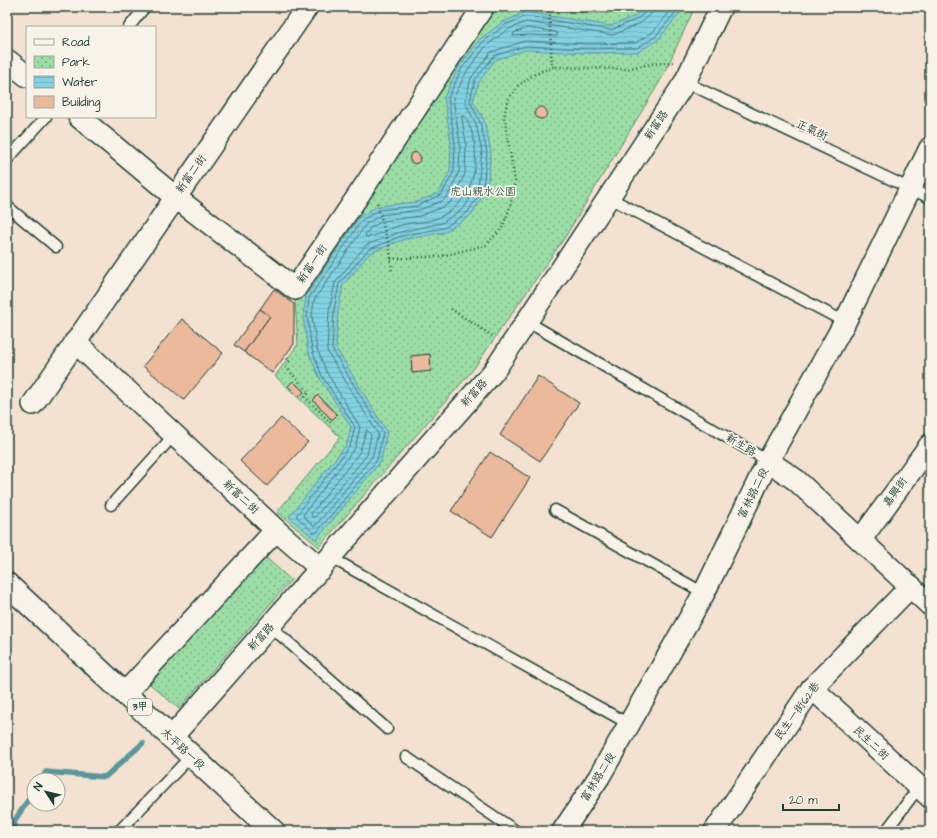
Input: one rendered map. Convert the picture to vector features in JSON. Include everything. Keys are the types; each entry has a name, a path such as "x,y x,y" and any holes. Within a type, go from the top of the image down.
{"main road":[{"name":"太平路一段","path":"7,584 126,692 171,738 273,831"}],"street":[{"name":"新富二街","path":"32,404 307,7"},
{"name":"新富一街","path":"79,118 174,198 295,289 483,7"},
{"name":"新富路","path":"171,738 494,370 685,82 721,7"},
{"path":"7,60 26,75"},
{"name":"富林路二段","path":"563,831 599,777 704,593 768,461 845,322 930,148"},
{"name":"新富二街","path":"75,342 276,530 326,563"},
{"name":"嘉興街","path":"861,539 930,445"},
{"name":"新生路","path":"768,461 796,480 930,605"},
{"path":"126,692 276,530"},
{"name":"民生一街62巷","path":"715,831 812,688 911,586"},
{"name":"民生二街","path":"812,688 925,792"}],"lane":[{"path":"130,26 145,7"},
{"name":"正氣街","path":"685,82 930,198"},
{"path":"7,160 45,118"},
{"path":"608,197 845,322"},
{"path":"7,206 56,247"},
{"name":"新生路","path":"526,321 768,461"},
{"path":"111,505 174,435"},
{"path":"555,510 704,593"},
{"path":"326,563 629,724"},
{"path":"270,626 387,729"},
{"path":"118,831 191,756"},
{"path":"406,757 516,831"},
{"path":"886,831 925,792"}],"path":[{"path":"549,9 552,67"},
{"path":"391,260 442,256 474,248 486,244 502,228 510,207 515,181 504,116 508,100 518,86 533,75 552,67 625,69 650,64 695,60"},
{"path":"376,198 390,250 392,273"},
{"path":"451,309 509,348"},
{"path":"285,355 290,360 285,366 309,393 305,397 332,424"}],"green space":[{"name":"虎山親水公園","path":"492,7 695,7 662,78 565,237 472,371 319,547 277,512 340,437 275,376 298,344 295,302"},
{"path":"262,554 291,580 179,709 150,684"}],"water":[{"path":"646,7 685,7 658,40 638,52 588,53 525,50 495,60 479,82 473,101 484,120 491,152 487,189 471,215 445,232 402,240 370,253 343,285 338,312 336,348 387,432 381,461 316,540 289,517 347,444 351,427 319,377 308,351 303,317 306,296 359,217 378,206 416,202 439,193 450,171 451,144 444,97 459,67 480,39 503,22 526,12 611,26 635,16"}],"building":[{"path":"588,7 610,7 608,13"},
{"path":"543,107 546,108 546,118 539,119 536,118 535,111 536,108"},
{"path":"415,152 419,154 421,158 419,162 415,164 411,162 409,158 411,154"},
{"path":"274,289 294,304 294,344 272,373 244,352 270,316 260,309"},
{"path":"260,309 270,316 244,352 234,345"},
{"path":"182,319 223,353 184,400 143,366"},
{"path":"430,354 431,371 412,373 411,356"},
{"path":"538,376 579,403 540,461 500,435"},
{"path":"293,381 304,392 299,397 288,386"},
{"path":"318,395 337,415 332,420 313,400"},
{"path":"281,418 308,442 267,486 240,461"},
{"path":"490,452 530,478 492,537 451,511"}],"waterway":[{"path":"66,774 105,777 143,743"},
{"path":"14,831 15,820 26,803"}]}
